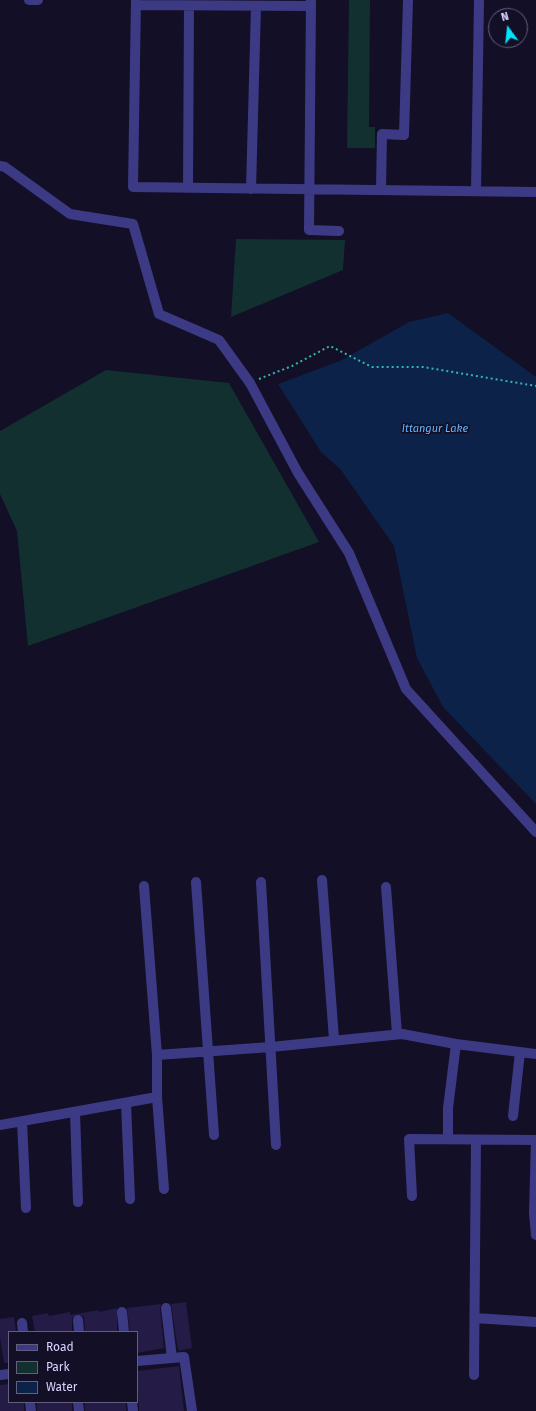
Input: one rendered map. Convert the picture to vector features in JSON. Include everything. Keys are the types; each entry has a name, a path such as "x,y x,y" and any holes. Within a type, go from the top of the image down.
{"street":[{"path":"29,0 38,0"},
{"path":"381,190 382,134 404,135 408,0"},
{"path":"476,191 479,0"},
{"path":"339,231 309,230 310,189 311,3 256,6 189,6 136,3 133,187 250,189 310,189 536,192"},
{"path":"188,188 189,6"},
{"path":"250,189 256,6"},
{"path":"0,166 5,166 70,214 133,224 159,314 219,340 250,383 298,473 349,553 406,689 536,832"},
{"path":"322,880 334,1039"},
{"path":"196,882 214,1136"},
{"path":"262,882 276,1145"},
{"path":"144,886 157,1055 157,1097 164,1189"},
{"path":"386,887 397,1034"},
{"path":"157,1055 271,1047 334,1039 397,1034 456,1044 536,1054"},
{"path":"448,1139 448,1108 456,1044"},
{"path":"513,1116 520,1052"},
{"path":"0,1125 157,1097"},
{"path":"126,1102 130,1199"},
{"path":"75,1112 78,1202"},
{"path":"22,1121 26,1208"},
{"path":"412,1196 409,1139 536,1140 534,1213 536,1235"},
{"path":"474,1375 476,1140"},
{"path":"166,1308 172,1358"},
{"path":"122,1312 124,1331"},
{"path":"475,1318 536,1322"},
{"path":"78,1320 79,1331"},
{"path":"138,1361 184,1357 192,1411"}],"path":[{"path":"250,383 292,366 330,346 372,367 424,367 536,386"}],"green space":[{"path":"349,0 370,0 369,127 375,127 375,148 347,148"},
{"path":"236,239 345,240 343,270 231,317"},
{"path":"106,370 229,383 319,542 28,646 17,531 0,494 0,431"}],"water":[{"name":"Ittangur Lake","path":"448,313 536,377 536,804 443,707 417,658 394,546 341,470 321,452 278,384 342,360 409,322"}],"building":[{"path":"186,1302 192,1348 178,1351 171,1304"},
{"path":"161,1304 160,1309 164,1348 138,1353 138,1331 130,1331 127,1308"},
{"path":"117,1308 117,1331 85,1331 84,1317 78,1314 72,1318 72,1331 35,1331 32,1316 48,1313 49,1316 70,1312 70,1315 99,1310 99,1312"},
{"path":"14,1317 16,1331 8,1331 8,1363 4,1363 0,1338 0,1319"},
{"path":"179,1366 184,1411 139,1411 138,1371"},
{"path":"8,1384 8,1403 24,1403 24,1411 0,1411 0,1385"},
{"path":"37,1403 72,1403 72,1411 37,1411"},
{"path":"85,1403 126,1403 126,1411 85,1411"}]}
